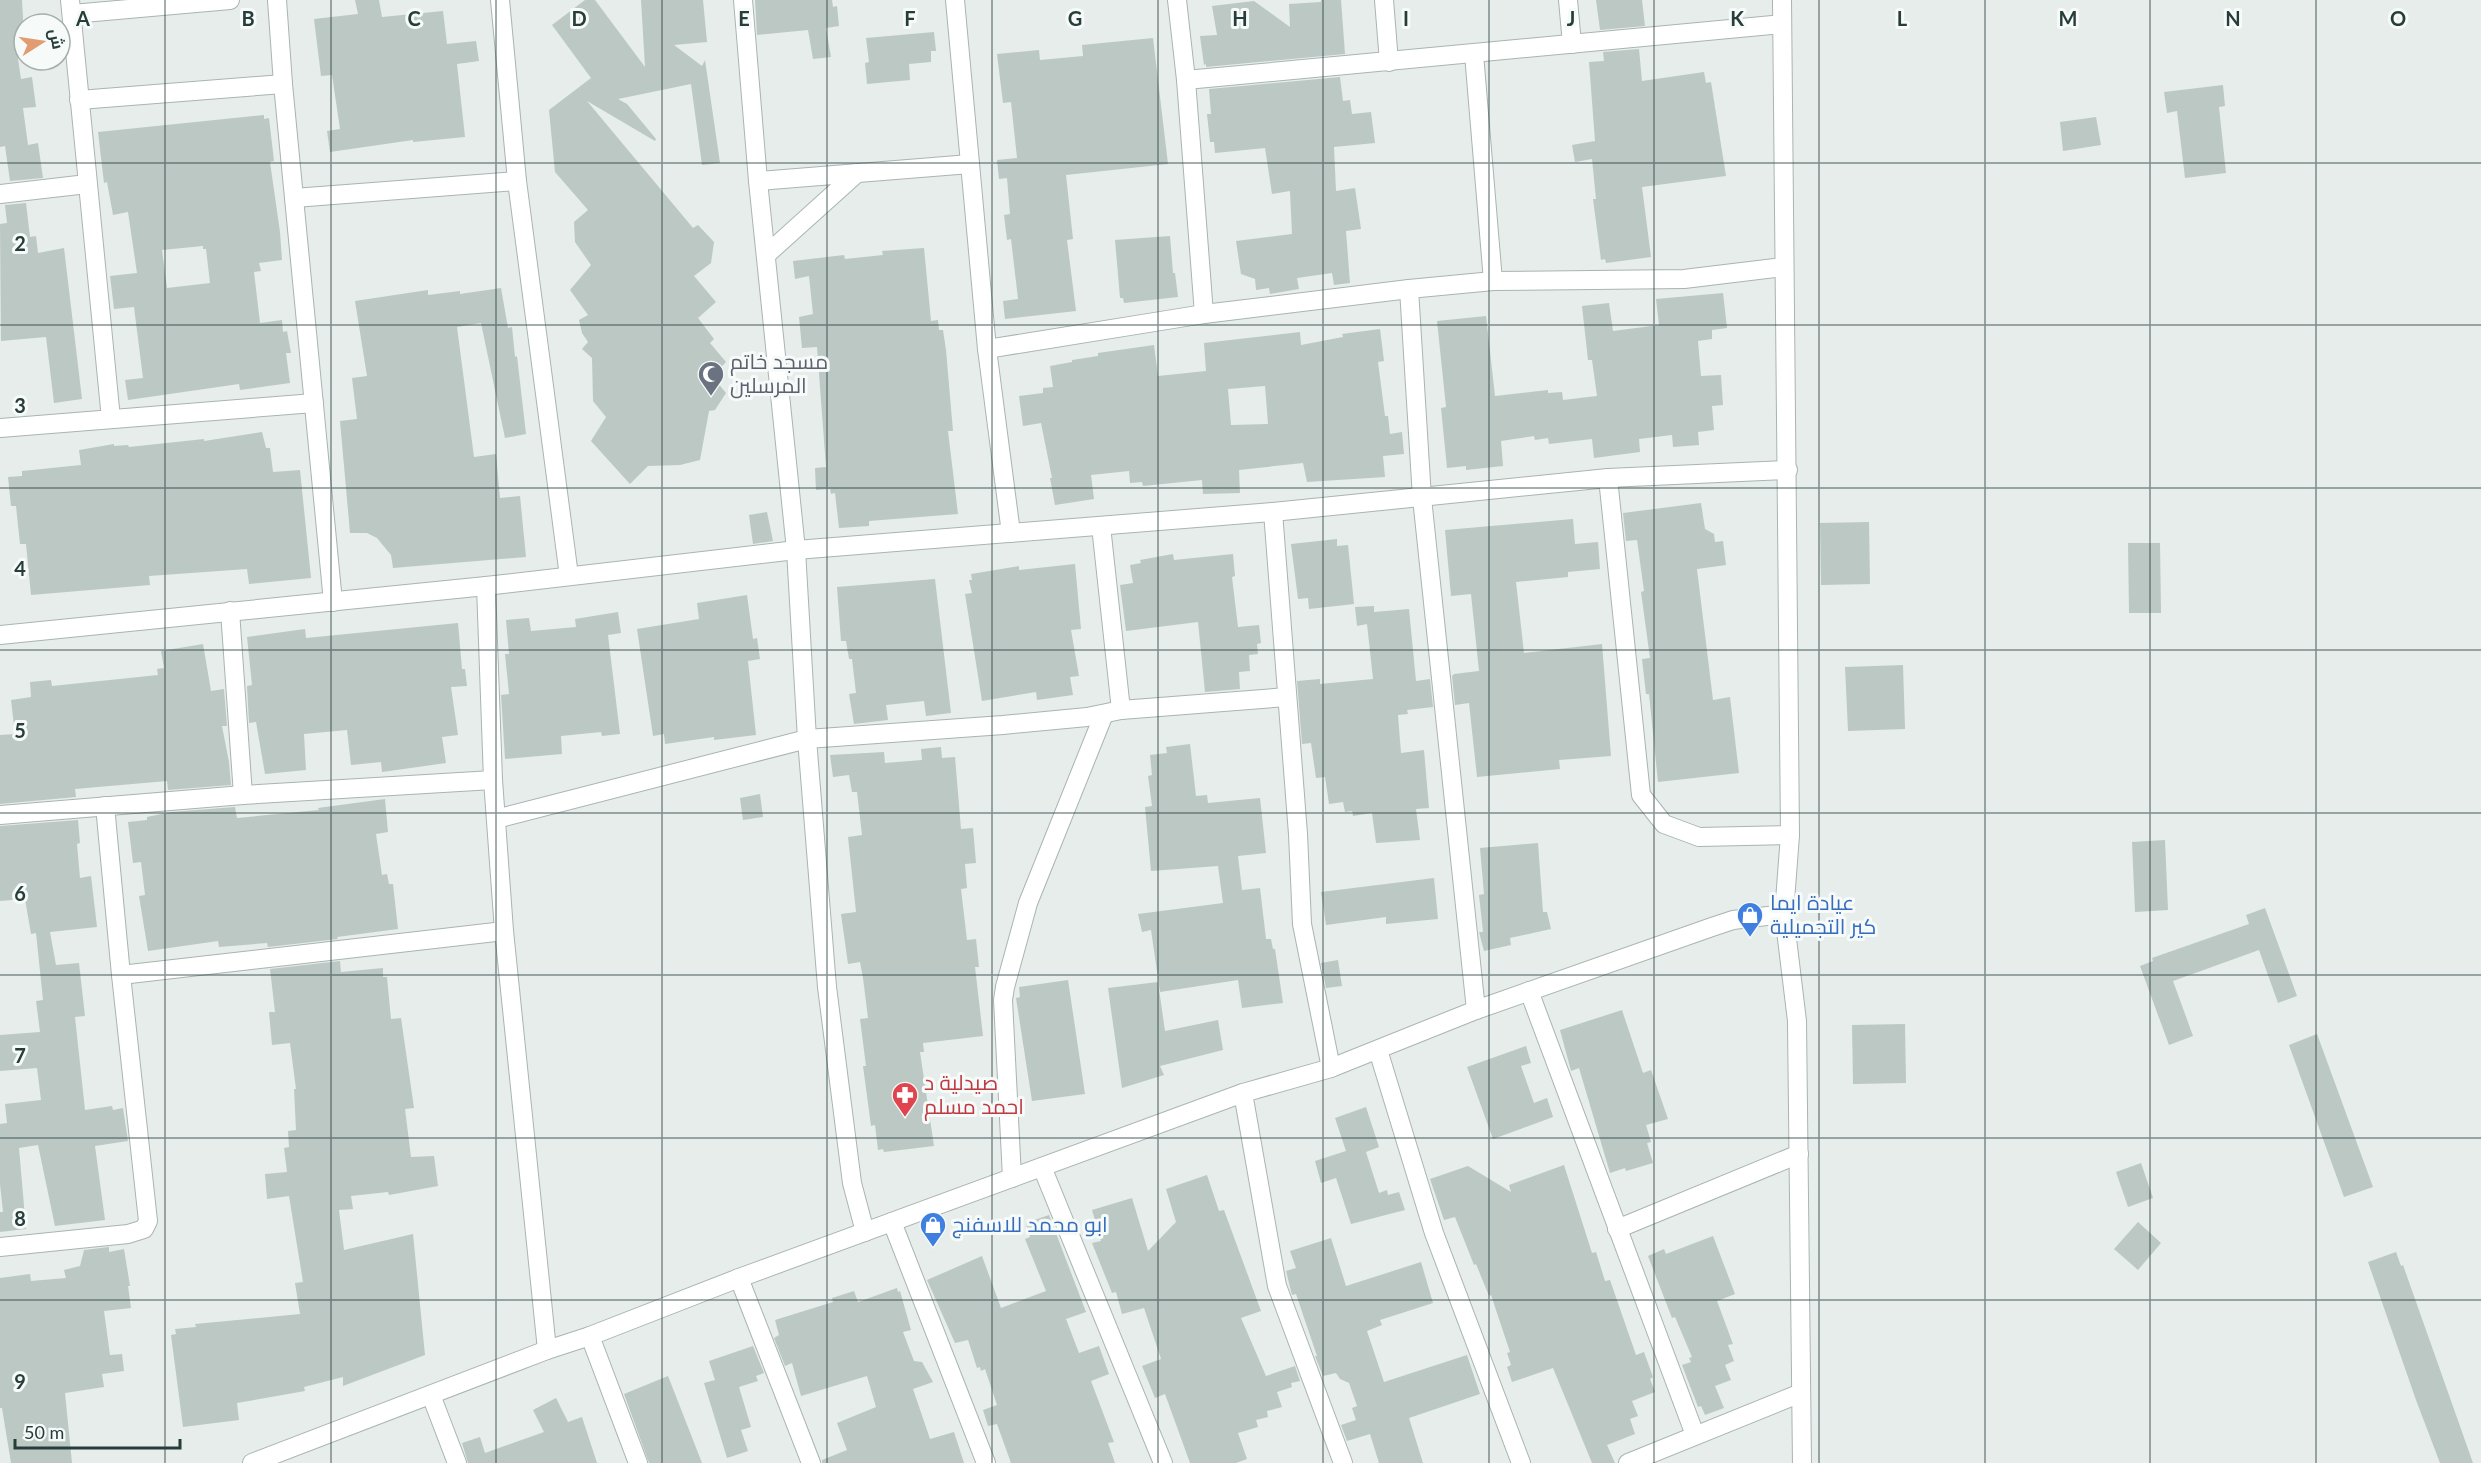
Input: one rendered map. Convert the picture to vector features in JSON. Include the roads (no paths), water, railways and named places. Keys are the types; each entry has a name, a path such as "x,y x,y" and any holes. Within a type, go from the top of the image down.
{"street":[{"path":"111,419 71,7 230,0"},
{"path":"277,0 283,84 333,602"},
{"path":"500,0 517,181 569,576"},
{"path":"743,0 796,550 807,739 829,999 852,1183 865,1232"},
{"path":"955,0 987,349 1011,533"},
{"path":"1177,0 1186,80 1204,314"},
{"path":"1384,0 1389,62"},
{"path":"1568,0 1572,44"},
{"path":"1782,0 1790,835 1784,914 1797,1021 1802,1463"},
{"path":"1186,80 1782,24"},
{"path":"1474,54 1493,281"},
{"path":"79,100 283,84"},
{"path":"759,181 970,164"},
{"path":"766,255 857,173"},
{"path":"294,198 517,181"},
{"path":"0,194 87,184"},
{"path":"987,349 1204,314 1408,289 1493,281 1684,279 1783,267"},
{"path":"1408,289 1422,498 1476,1010"},
{"path":"0,428 314,403"},
{"path":"0,635 486,586 796,550 1273,512 1608,478 1788,470"},
{"path":"1608,478 1641,795 1664,824 1698,837 1790,835"},
{"path":"1273,512 1298,834 1302,924 1331,1068"},
{"path":"1012,1178 1003,1000 1005,987 1028,903 1112,712 1101,526"},
{"path":"486,586 493,780 504,931 547,1350"},
{"path":"230,611 243,795"},
{"path":"496,819 807,739 1003,725 1112,712 1287,697"},
{"path":"0,815 243,795 493,780"},
{"path":"0,1247 128,1234 144,1228 148,1221 105,806"},
{"path":"252,1463 276,1459 547,1350 1243,1094 1331,1068 1529,991 1733,920 1784,914"},
{"path":"121,975 504,931"},
{"path":"1529,991 1695,1435"},
{"path":"1378,1050 1434,1233 1521,1463"},
{"path":"1243,1094 1277,1286 1343,1463"},
{"path":"1617,1230 1799,1154"},
{"path":"1042,1167 1163,1463"},
{"path":"892,1222 986,1463"},
{"path":"740,1278 811,1463"},
{"path":"590,1336 638,1463"},
{"path":"1628,1463 1801,1393"},
{"path":"431,1395 458,1463"}],"place":[{"name":"مسجد خاتم المرسلين","path":"711,397"},
{"name":"عيادة ايما كير التجميلية","path":"1750,938"},
{"name":"صيدلية د احمد مسلم","path":"905,1118"},
{"name":"ابو محمد للاسفنج","path":"933,1248"}]}
